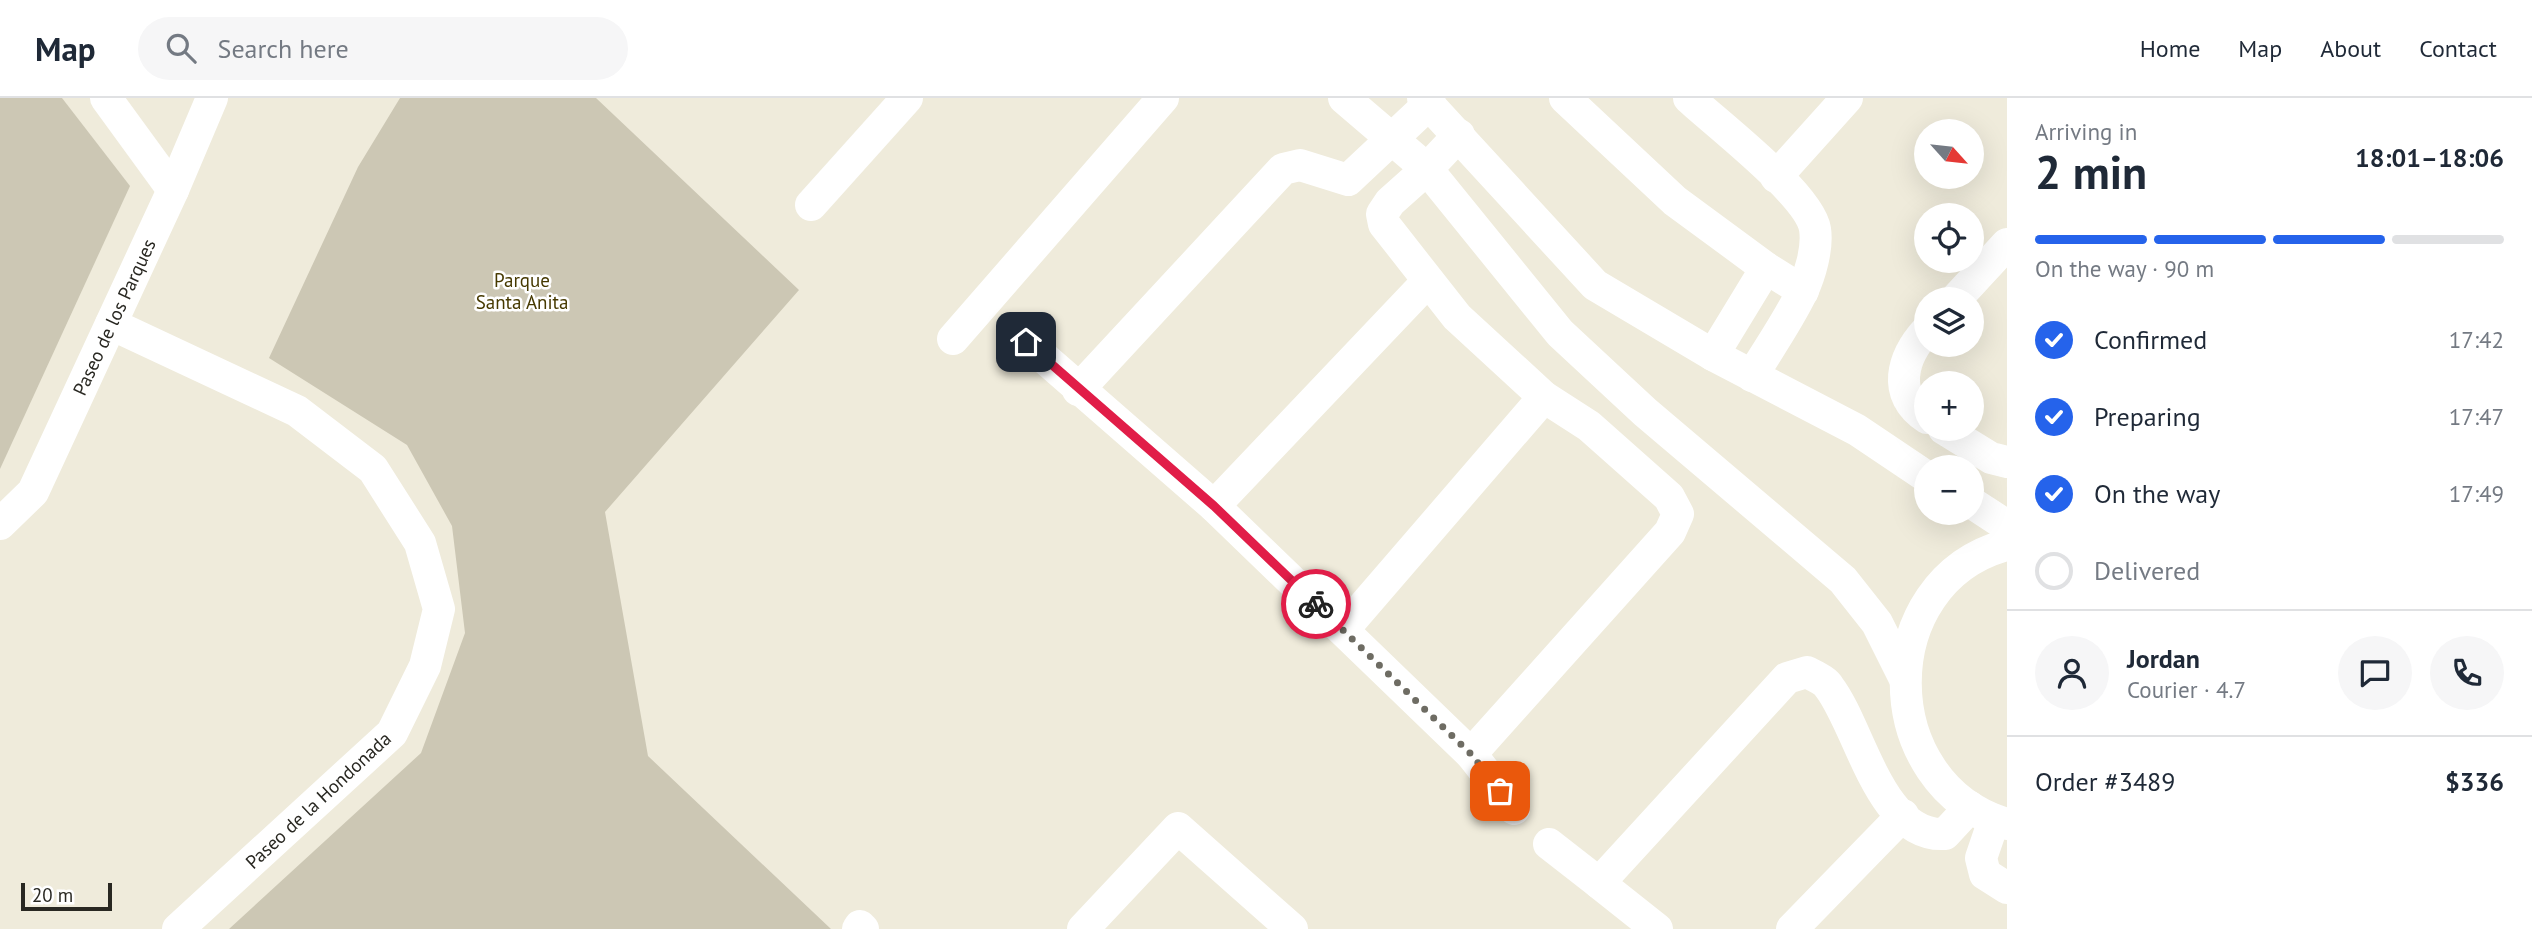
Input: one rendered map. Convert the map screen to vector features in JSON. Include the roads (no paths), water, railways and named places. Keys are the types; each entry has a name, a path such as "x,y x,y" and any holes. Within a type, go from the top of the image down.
{"street":[{"path":"106,98 173,190"},
{"name":"Paseo de los Parques","path":"0,524 33,492 173,190 212,98"},
{"path":"811,205 906,98"},
{"path":"953,339 1163,98"},
{"path":"1344,98 1392,142 1427,169 1560,333 1645,412 1843,580 1877,623 1905,679"},
{"path":"1565,98 1675,201 1766,268 1803,291"},
{"path":"1689,98 1776,177 1809,211 1815,228 1815,250 1803,291 1752,376"},
{"path":"1776,177 1847,98"},
{"path":"1078,390 1283,169 1300,164 1348,180 1392,142 1427,101 1595,285 1713,355 1857,430 1914,468"},
{"path":"1459,135 1427,169 1390,202 1382,214 1384,224 1457,317 1544,397 1590,426 1669,497 1678,514 1670,532 1471,754"},
{"path":"1967,287 2007,244"},
{"path":"1713,355 1766,268"},
{"path":"1214,506 1427,282"},
{"name":"Paseo de la Hondonada","path":"111,324 297,411 373,470 420,543 439,609 425,666 392,733 177,929"},
{"path":"1026,342 1214,506 1343,629 1471,754 1514,809"},
{"path":"1914,345 1902,378 1914,409"},
{"path":"1343,629 1544,397"},
{"path":"1963,441 1991,458 2007,462"},
{"path":"1984,511 2007,526"},
{"path":"1990,817 1948,789 1930,768 1916,744 1908,719 1905,679 1911,639 1937,593 1955,573 1977,558 2007,545"},
{"path":"1599,883 1787,678 1807,672 1828,685 1874,779 1903,815 1930,835 1945,834 1990,817"},
{"path":"1792,929 1903,815"},
{"path":"1990,817 1980,858 1985,874 2007,888"},
{"path":"1083,929 1178,828 1292,929"},
{"path":"1549,844 1657,929"}],"park label":[{"name":"Parque Santa Anita","path":"522,291"}]}
